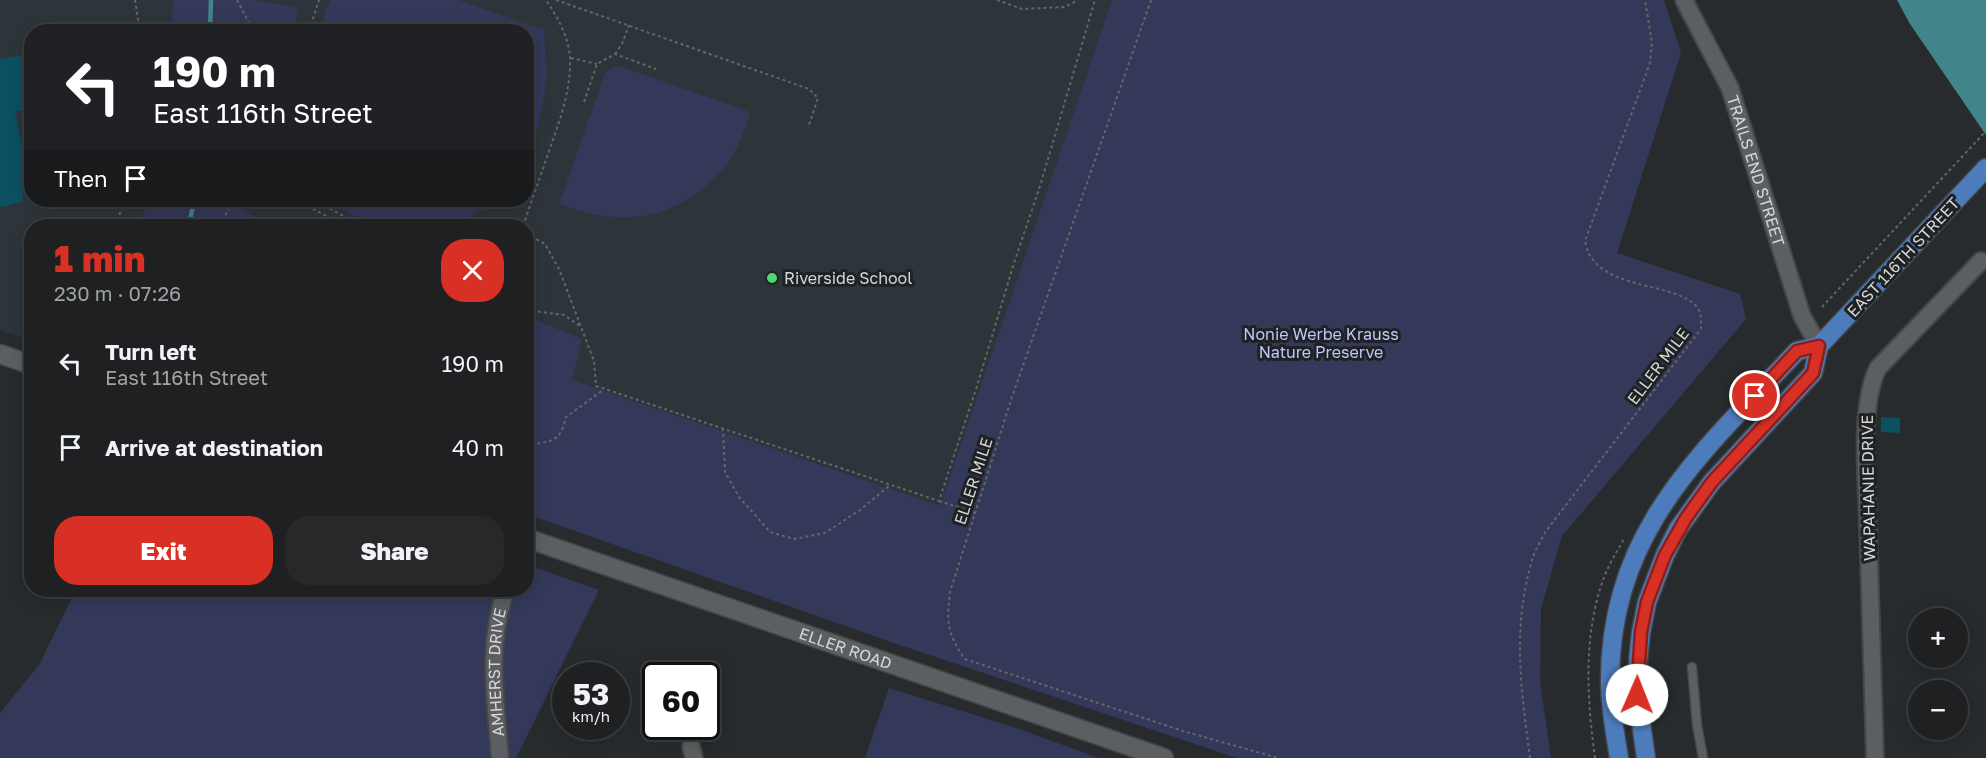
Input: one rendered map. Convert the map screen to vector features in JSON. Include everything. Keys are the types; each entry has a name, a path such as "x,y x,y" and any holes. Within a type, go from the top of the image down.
{"main road":[{"name":"EAST 116TH STREET","path":"1646,758 1637,695 1641,632 1647,602 1660,566 1678,530 1712,482 1813,373 1819,346 1986,168"},
{"name":"EAST 116TH STREET","path":"1618,758 1611,706 1612,645 1623,589 1642,540 1677,484 1695,461 1797,351 1819,346"}],"street":[{"name":"TRAILS END STREET","path":"1684,0 1730,88 1802,316 1819,346"},
{"name":"WAPAHANIE DRIVE","path":"1875,758 1867,475 1868,396 1878,368 1981,261"},
{"path":"0,354 24,362"},
{"name":"ELLER ROAD","path":"534,541 1164,758"},
{"name":"AMHERST DRIVE","path":"500,758 494,672 494,634 504,597"}],"lane":[{"path":"1692,667 1702,758"}],"path":[{"path":"135,0 139,24"},
{"path":"237,0 250,24"},
{"path":"311,24 319,0"},
{"path":"534,196 559,122 568,86 570,58 565,35 546,0"},
{"path":"556,0 809,89 818,98 808,128"},
{"path":"998,0 1022,9 1065,7 1078,0"},
{"path":"939,501 1040,186 1095,0"},
{"name":"ELLER MILE","path":"1150,0 1011,400 950,592 947,622 954,644 965,659 1183,731 1278,758"},
{"name":"ELLER MILE","path":"1530,758 1519,652 1523,604 1532,558 1546,531 1701,329 1702,318 1697,307 1676,295 1624,280 1604,269 1589,255 1585,241 1650,63 1652,43 1645,0"},
{"path":"570,58 584,63 597,64 615,54 622,44 629,25"},
{"path":"615,54 656,69"},
{"path":"584,102 597,64"},
{"path":"1822,307 1986,131"},
{"path":"310,207 332,219"},
{"path":"327,207 349,219"},
{"path":"534,238 545,244 559,269 594,361 596,386 976,513"},
{"path":"534,311 564,315 582,327"},
{"path":"534,445 552,441 563,431 566,417 604,389"},
{"path":"723,428 725,472 739,497 770,532 794,539 825,534 860,510 890,485"}],"shaded area":[{"name":"Riverside School","path":"0,0 1112,0 894,643 534,516 534,219 24,219 24,339 0,330"},
{"path":"1897,0 1986,0 1986,135 1910,24"}],"green space":[{"path":"173,0 255,0 297,8 296,24 171,24"},
{"path":"330,0 458,0 527,24 321,24"},
{"name":"Nonie Werbe Krauss Nature Preserve","path":"1112,0 1664,0 1681,53 1617,253 1740,294 1746,319 1562,536 1541,609 1540,682 1551,758 1237,758 894,643 534,516 534,319 582,339 572,380 940,506"},
{"path":"534,27 544,30 547,78 539,124 534,137"},
{"path":"619,66 750,112 737,148 723,170 689,199 654,214 636,217 598,215 559,204 606,71"},
{"path":"146,207 241,207 257,219 140,219"},
{"path":"337,207 489,207 464,219 368,219 352,215"},
{"path":"534,567 599,590 563,662 552,662 552,685 516,758 0,758 0,713 39,665 73,597 534,597"},
{"path":"889,688 1013,727 1099,758 865,758"}],"building":[{"path":"24,55 24,110 15,111 24,157 23,202 0,207 0,59"},
{"path":"1881,417 1900,418 1900,433 1881,432"}],"waterway":[{"path":"210,24 211,0"},
{"path":"190,219 193,207"}],"place":[{"name":"Riverside School","path":"772,278"}],"route":[{"path":"1637,695 1641,632 1647,602 1665,555 1678,530 1712,482 1813,373 1819,346 1797,351 1755,396"}]}
